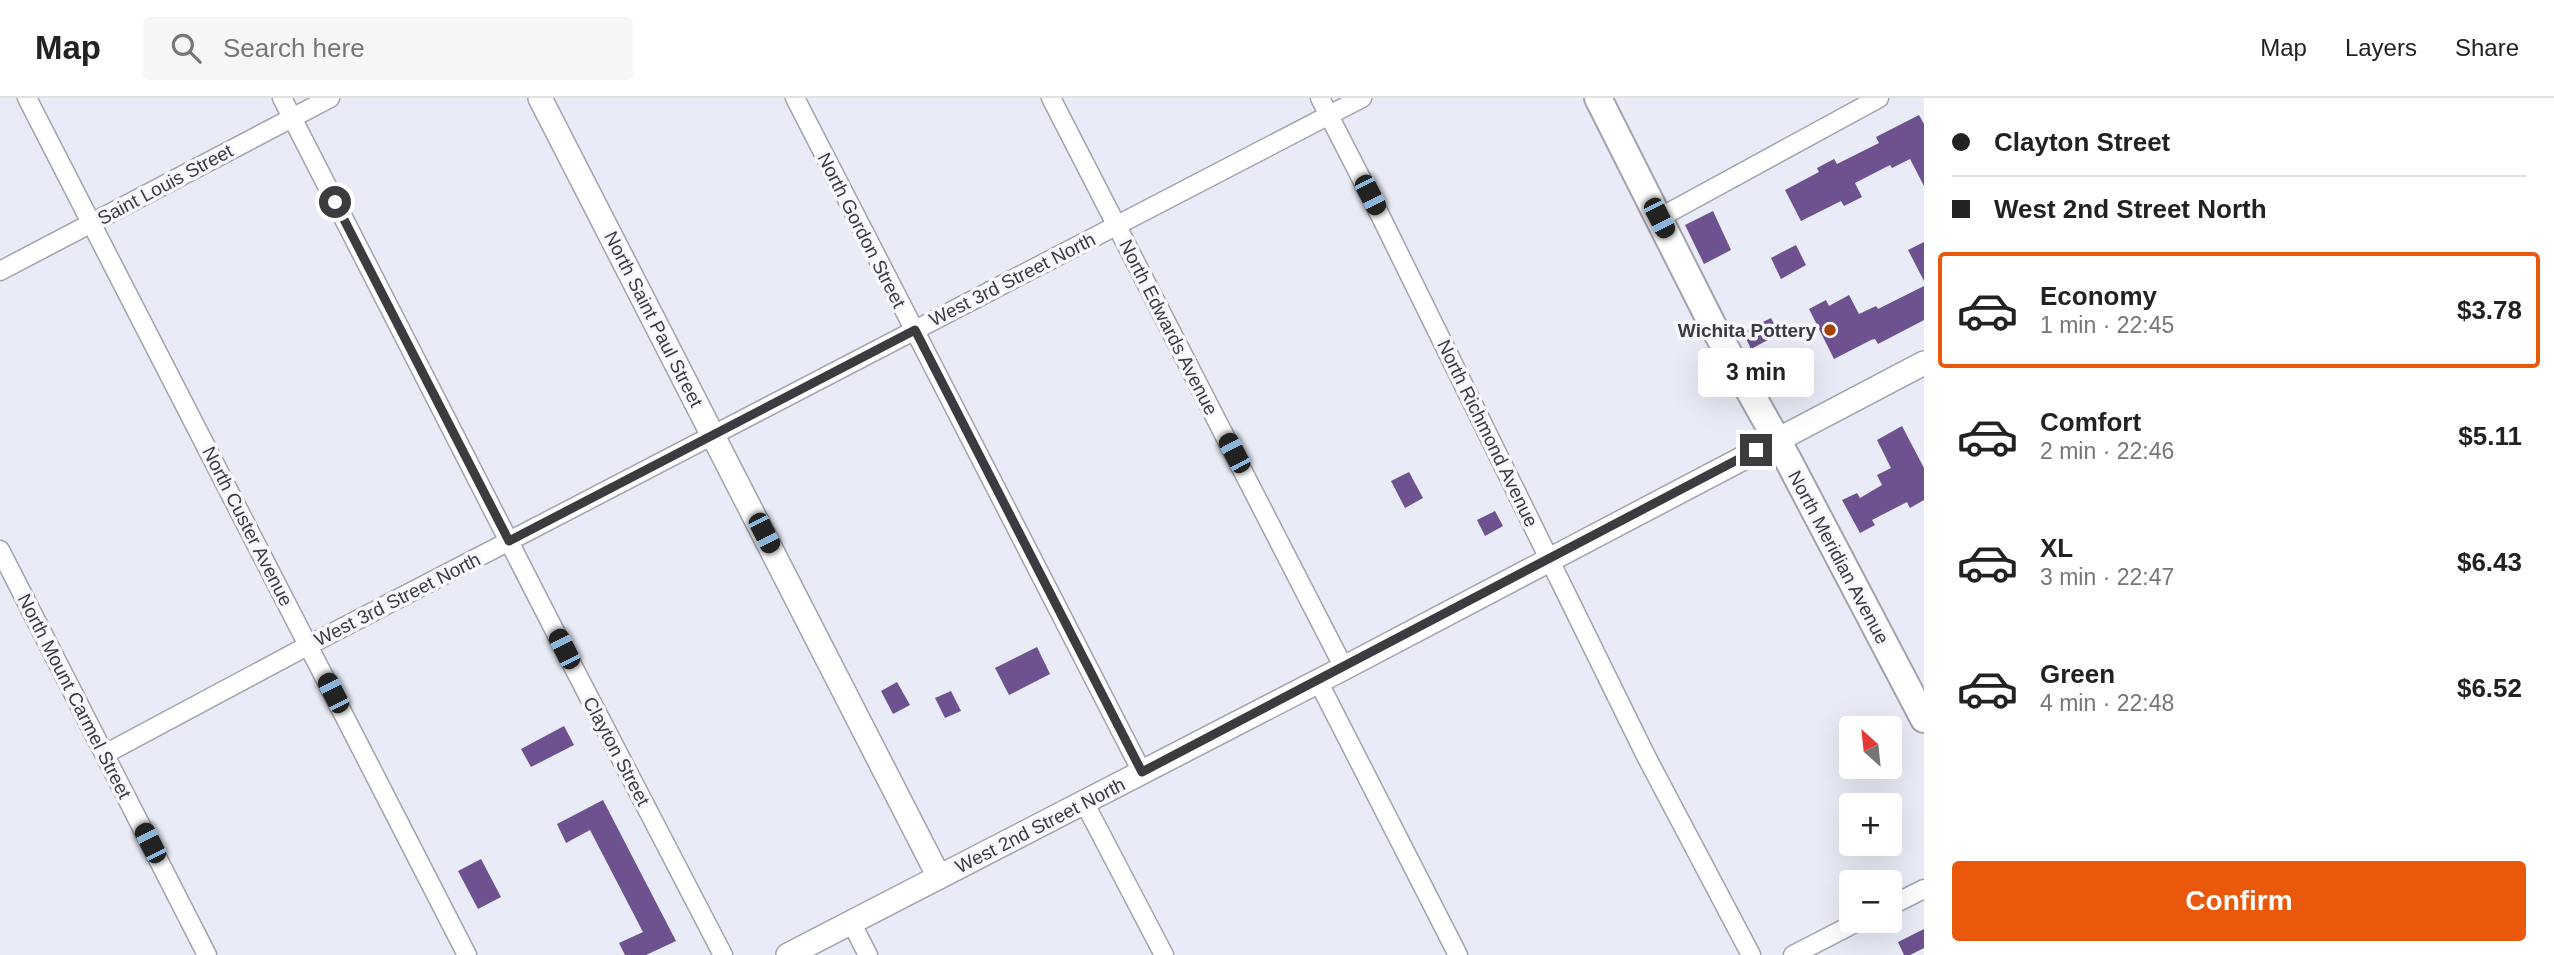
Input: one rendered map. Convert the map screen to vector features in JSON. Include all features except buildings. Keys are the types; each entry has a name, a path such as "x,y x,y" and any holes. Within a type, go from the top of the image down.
{"main road":[{"name":"North Meridian Avenue","path":"1598,98 1712,324 1924,719"}],"street":[{"name":"North Custer Avenue","path":"27,98 467,955"},
{"name":"Clayton Street","path":"282,98 723,955"},
{"name":"Saint Louis Street","path":"0,271 330,98"},
{"name":"North Saint Paul Street","path":"540,98 939,877"},
{"name":"North Gordon Street","path":"794,98 1142,772"},
{"name":"North Edwards Avenue","path":"1051,98 1345,668"},
{"name":"North Richmond Avenue","path":"1320,98 1551,559 1646,756 1751,955"},
{"name":"West 3rd Street North","path":"105,754 309,645 1362,98"},
{"path":"1659,218 1879,98"},
{"name":"West 2nd Street North","path":"788,955 1345,668 1924,363"},
{"name":"North Mount Carmel Street","path":"0,550 207,955"},
{"path":"1318,681 1458,955"},
{"path":"1084,802 1164,955"},
{"path":"1902,900 1924,889"},
{"path":"851,922 868,955"},
{"path":"1793,955 1839,931"}],"place":[{"name":"Wichita Pottery","path":"1830,330"}],"route":[{"path":"335,202 509,541 915,330 1142,772 1756,450"}]}
